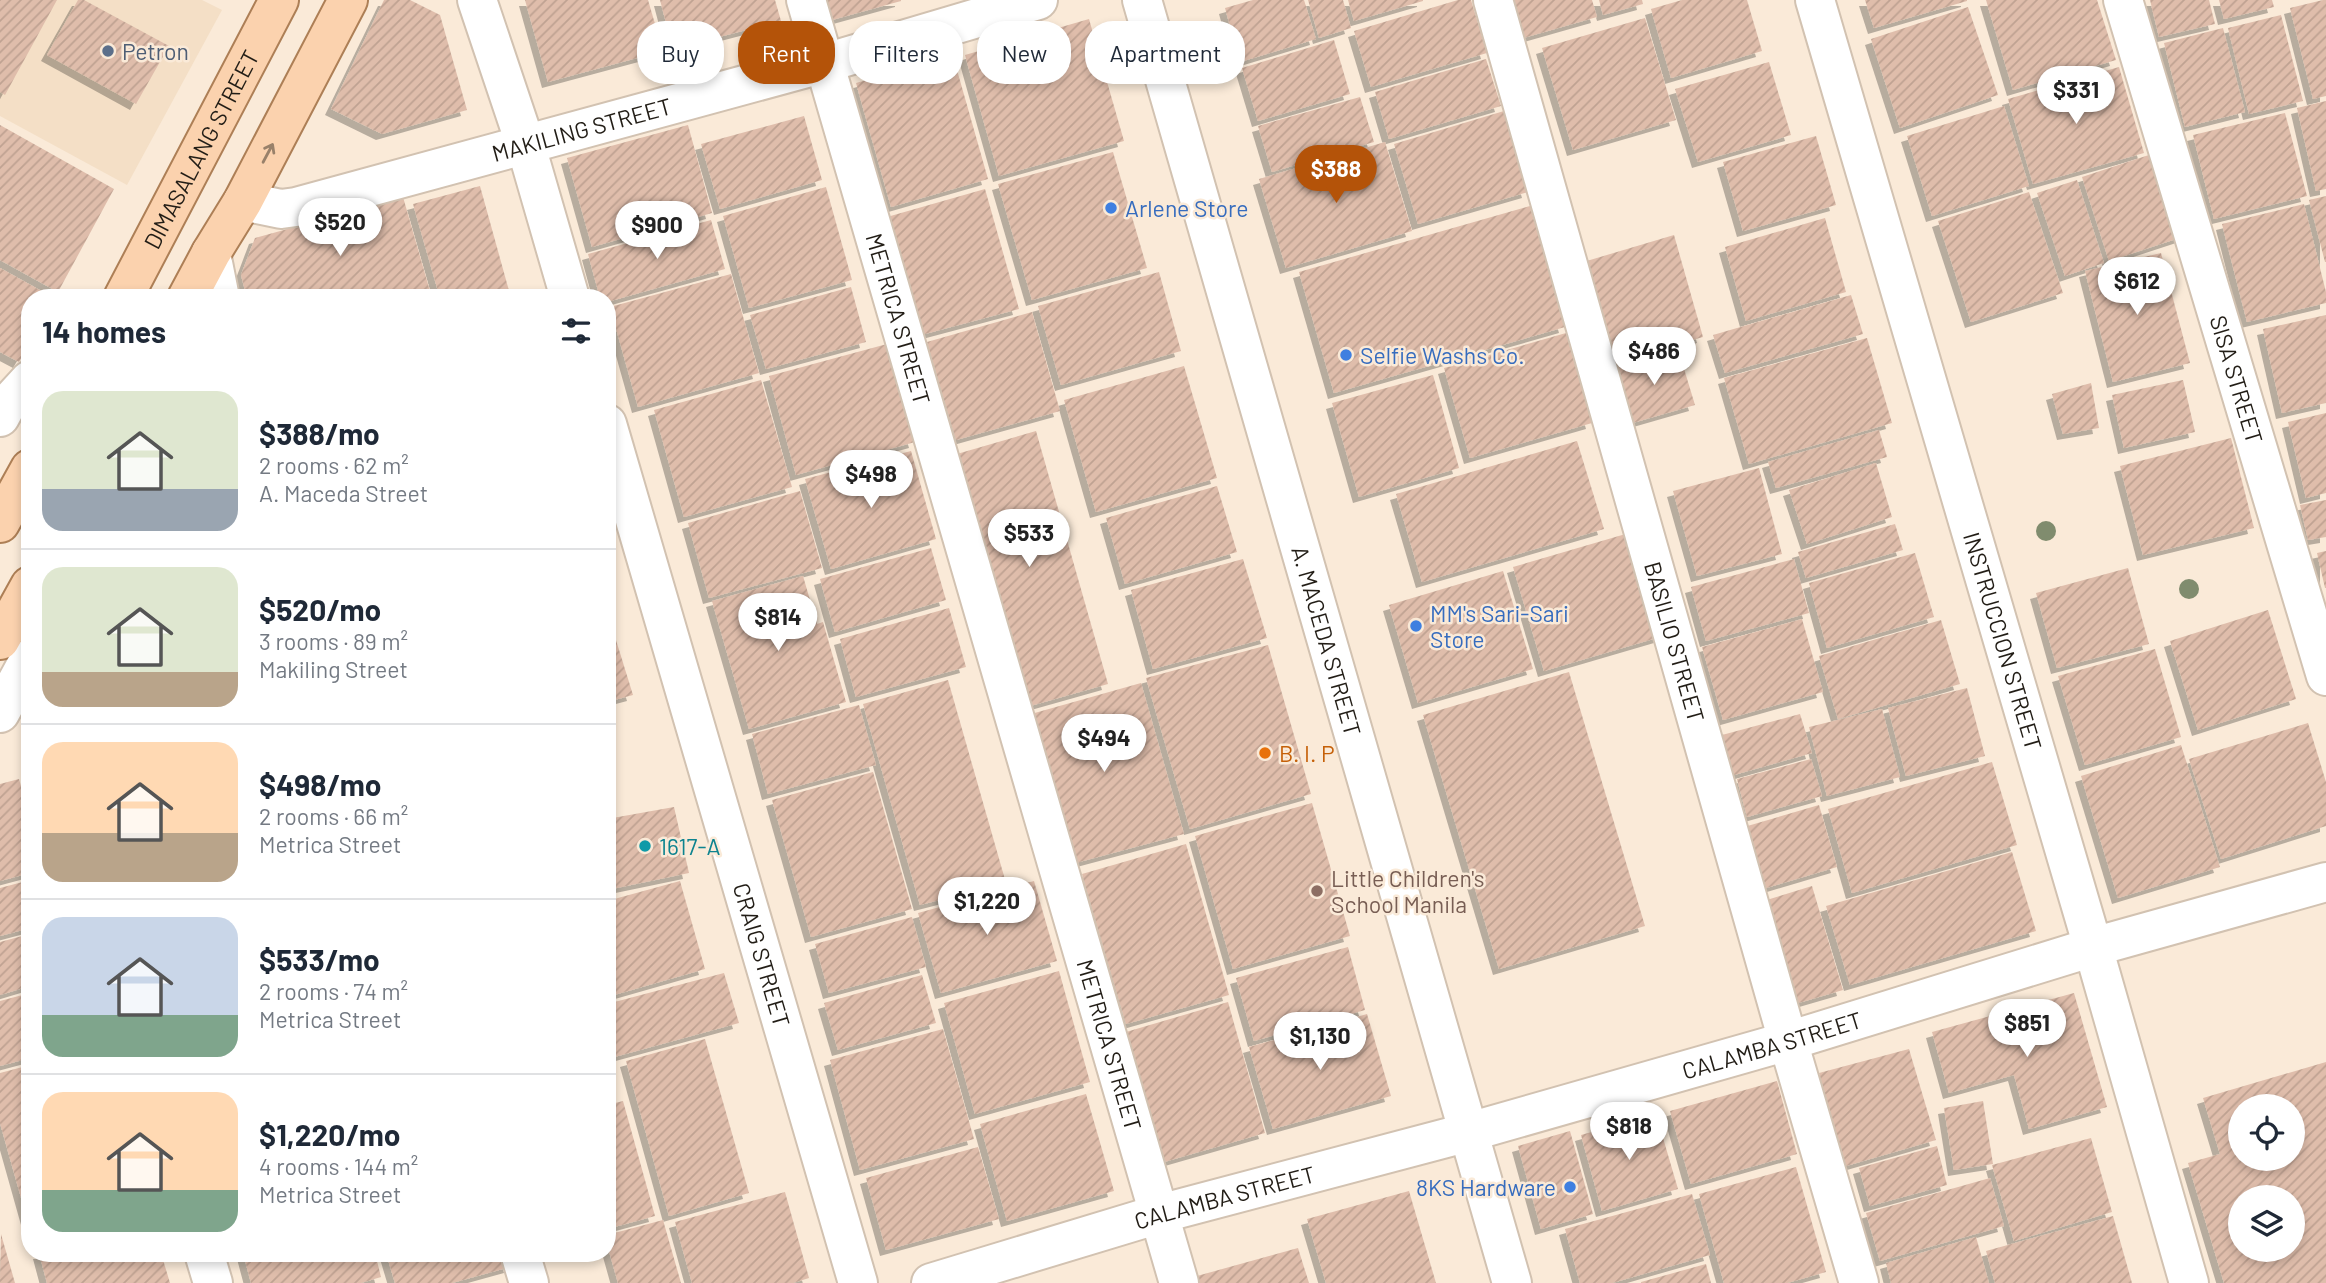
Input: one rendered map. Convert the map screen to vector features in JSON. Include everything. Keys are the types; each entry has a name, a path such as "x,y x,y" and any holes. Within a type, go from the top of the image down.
{"main road":[{"name":"DIMASALANG STREET","path":"128,289 279,0"},
{"path":"192,289 243,201 348,0"},
{"path":"0,523 21,484"}],"street":[{"path":"477,0 526,146 567,289"},
{"name":"METRICA STREET","path":"806,0 812,21"},
{"name":"MAKILING STREET","path":"835,60 1038,0"},
{"name":"A. MACEDA STREET","path":"1142,0 1512,1283"},
{"name":"BASILIO STREET","path":"1493,0 1787,1041 1859,1283"},
{"name":"INSTRUCCION STREET","path":"1815,0 2189,1283"},
{"name":"SISA STREET","path":"2123,0 2326,676"},
{"name":"MAKILING STREET","path":"243,201 281,209 296,207 749,84"},
{"name":"METRICA STREET","path":"831,84 1179,1283"},
{"path":"211,253 218,289"},
{"path":"0,417 21,390"},
{"name":"CRAIG STREET","path":"616,455 858,1283"},
{"path":"0,713 21,661"},
{"name":"CALAMBA STREET","path":"932,1283 1159,1214 1469,1132 1787,1041 2093,947 2326,882"},
{"path":"207,1262 213,1283"},
{"path":"523,1262 529,1283"}],"shaded area":[{"path":"0,0 202,0 222,10 127,185 0,116"}],"building":[{"path":"0,0 57,0 5,95 0,92"},
{"name":"Petron","path":"78,0 84,0 169,46 136,104 47,55"},
{"path":"384,0 410,0 440,15 467,110 382,134 331,109"},
{"path":"525,0 648,0 654,21 637,21 637,58 548,82"},
{"path":"660,0 775,0 781,21 738,21 738,32 724,36 724,21 666,21"},
{"path":"815,0 901,0 828,21 820,21"},
{"path":"1253,0 1304,0 1316,39 1245,60 1245,21 1229,21 1225,8"},
{"path":"1308,0 1343,0 1351,28 1319,38"},
{"path":"1348,0 1423,0 1423,1 1354,21"},
{"path":"1458,0 1471,0 1487,53 1371,87 1354,31"},
{"path":"1504,0 1592,0 1597,17 1516,40"},
{"path":"1599,0 1642,0 1643,4 1603,15"},
{"path":"1682,0 1747,0 1762,51 1671,78 1651,9"},
{"path":"1865,0 1967,0 1967,1 1874,28"},
{"path":"1986,0 2097,0 2116,60 2013,90"},
{"path":"2150,0 2209,0 2215,24 2159,37"},
{"path":"2219,0 2272,0 2274,7 2224,19"},
{"path":"2326,0 2326,96 2313,99 2290,8"},
{"path":"1968,7 1998,95 1900,128 1871,39"},
{"path":"2281,15 2303,101 2249,114 2228,28"},
{"path":"1645,18 1676,120 1573,150 1542,48"},
{"path":"1089,19 1085,21 1085,84 1108,84 1124,141 999,176 965,55 977,52 977,84 1071,84 1071,24"},
{"path":"2223,28 2245,112 2185,127 2164,43"},
{"path":"1334,40 1350,94 1258,121 1245,78 1245,67"},
{"path":"1486,59 1501,106 1389,139 1375,92"},
{"path":"1769,62 1791,135 1698,162 1675,89"},
{"path":"2119,67 2144,153 2033,184 2008,99"},
{"path":"856,84 961,84 988,179 891,207"},
{"path":"1360,97 1374,142 1272,172 1258,126"},
{"path":"2326,101 2326,189 2316,191 2297,108"},
{"path":"2004,106 2029,186 1932,216 1907,136"},
{"path":"1504,111 1528,192 1418,224 1394,144"},
{"path":"2285,113 2307,196 2214,219 2193,135"},
{"path":"804,116 822,180 720,209 701,144"},
{"path":"0,125 114,189 60,289 53,289 0,260"},
{"path":"688,125 712,213 592,247 567,158"},
{"path":"1816,136 1836,205 1743,231 1723,162"},
{"path":"1385,142 1412,231 1286,268 1259,179"},
{"path":"1113,152 1147,268 1032,300 998,184"},
{"path":"2155,153 2182,237 2109,261 2082,177"},
{"path":"2077,180 2104,263 2065,276 2037,193"},
{"path":"480,186 509,289 437,289 413,204"},
{"path":"826,187 852,280 749,308 723,216"},
{"path":"985,189 1019,309 921,335 887,217"},
{"path":"2029,192 2063,293 1971,322 1938,221"},
{"path":"2326,196 2326,262 2325,262 2309,200"},
{"path":"403,197 429,289 245,289 241,275 255,238"},
{"path":"2304,204 2326,292 2326,303 2247,322 2222,224"},
{"path":"1530,206 1565,327 1334,393 1299,272"},
{"path":"1825,218 1846,292 1746,321 1725,247"},
{"path":"711,220 725,269 616,299 616,289 598,289 588,254"},
{"path":"1674,235 1703,337 1610,364 1580,263"},
{"path":"2161,253 2190,363 2113,382 2085,271"},
{"path":"0,268 38,289 21,289 19,362 0,352"},
{"path":"1159,272 1181,351 1061,385 1038,306"},
{"path":"731,274 759,373 638,407 616,328 616,305"},
{"path":"851,287 866,342 766,369 750,315"},
{"path":"1851,295 1863,334 1725,373 1713,335"},
{"path":"1032,312 1060,411 956,440 927,342"},
{"path":"2326,315 2326,403 2282,413 2263,329"},
{"path":"1566,333 1592,423 1470,458 1444,368"},
{"path":"1867,338 1892,423 1749,464 1724,378"},
{"path":"887,344 915,442 796,475 769,376"},
{"path":"1678,349 1695,405 1629,424 1613,368"},
{"path":"1184,366 1217,478 1096,512 1064,400"},
{"path":"1433,375 1459,468 1359,497 1332,403"},
{"path":"761,380 792,487 684,517 654,410"},
{"path":"2183,380 2195,432 2124,448 2112,395"},
{"path":"2091,383 2099,428 2063,434 2052,394"},
{"path":"2326,413 2326,493 2306,498 2288,422"},
{"path":"1879,430 1887,457 1776,488 1768,462"},
{"path":"1036,431 1108,684 1023,708 950,456"},
{"path":"2231,438 2254,528 2143,555 2120,466"},
{"path":"1577,441 1604,529 1422,582 1396,494"},
{"path":"911,451 936,539 831,569 805,479"},
{"path":"1876,463 1892,517 1807,544 1789,490"},
{"path":"1759,468 1782,554 1697,576 1673,491"},
{"path":"1217,486 1237,552 1125,584 1106,518"},
{"path":"800,491 822,568 709,598 688,523"},
{"path":"2326,500 2326,537 2308,540 2300,505"},
{"path":"1895,524 1903,550 1806,578 1798,552"},
{"path":"1629,533 1660,637 1544,671 1513,567"},
{"path":"931,548 946,600 835,632 820,579"},
{"path":"2326,551 2326,588 2325,588 2317,553"},
{"path":"1915,553 1934,617 1827,648 1809,583"},
{"path":"1243,559 1267,638 1153,669 1131,590"},
{"path":"1794,559 1809,613 1706,641 1691,587"},
{"path":"2128,568 2149,644 2057,668 2036,593"},
{"path":"1503,571 1533,669 1418,703 1389,605"},
{"path":"803,576 817,624 823,622 846,702 749,729 712,601"},
{"path":"949,608 966,667 856,697 840,639"},
{"path":"2268,610 2296,699 2198,730 2170,641"},
{"path":"1802,619 1823,692 1723,720 1702,647"},
{"path":"1941,620 1960,684 1838,719 1819,656"},
{"path":"616,640 633,695 616,700"},
{"path":"1268,645 1311,794 1190,829 1146,678"},
{"path":"2155,649 2181,737 2085,765 2058,676"},
{"path":"1569,672 1645,926 1499,969 1423,715"},
{"path":"948,680 1006,883 920,905 863,704"},
{"path":"1141,683 1184,834 1068,865 1024,716"},
{"path":"1967,688 1985,756 1906,776 1888,708"},
{"path":"859,705 876,765 768,794 752,734"},
{"path":"1882,709 1900,777 1827,796 1809,727"},
{"path":"1800,714 1812,753 1734,775 1722,735"},
{"path":"2308,723 2326,782 2326,826 2221,859 2189,759"},
{"path":"2181,745 2220,867 2118,898 2081,776"},
{"path":"1811,759 1822,796 1747,817 1737,779"},
{"path":"1992,762 2017,845 1852,893 1828,809"},
{"path":"873,772 912,909 811,937 772,800"},
{"path":"19,779 21,786 21,875 0,881 0,784"},
{"path":"1312,803 1350,936 1233,969 1195,836"},
{"path":"1819,805 1837,867 1763,889 1744,827"},
{"name":"1617-A","path":"674,807 689,873 616,888 616,817"},
{"path":"1186,844 1229,995 1126,1024 1082,874"},
{"path":"2012,852 2036,931 1850,985 1826,906"},
{"path":"680,881 705,969 616,994 616,899"},
{"path":"1034,881 1057,961 941,993 918,913"},
{"path":"21,882 21,930 0,936 0,888"},
{"path":"1812,886 1843,990 1788,1006 1757,903"},
{"path":"912,917 926,967 829,993 815,944"},
{"path":"21,936 21,989 0,995 0,942"},
{"path":"1348,947 1365,1010 1254,1041 1236,978"},
{"path":"1059,971 1090,1082 975,1114 944,1003"},
{"path":"724,973 739,1023 616,1057 616,1002"},
{"path":"922,975 936,1023 838,1050 824,1003"},
{"path":"2074,993 2107,1107 2029,1129 2014,1075 1949,1093 1932,1032"},
{"path":"21,995 21,1060 0,1066 0,1001"},
{"path":"1228,1002 1265,1133 1164,1162 1126,1032"},
{"path":"1367,1014 1391,1096 1273,1129 1249,1047"},
{"path":"943,1029 974,1139 860,1170 830,1060"},
{"path":"705,1039 749,1193 669,1216 626,1061"},
{"path":"1909,1049 1936,1140 1846,1166 1819,1073"},
{"path":"2326,1062 2326,1283 2224,1283 2188,1163 2220,1154 2203,1098"},
{"path":"21,1067 21,1198 0,1123 0,1073"},
{"path":"1777,1081 1797,1154 1691,1184 1670,1111"},
{"path":"1086,1094 1114,1191 1007,1221 980,1124"},
{"path":"623,1101 655,1216 616,1227 616,1103"},
{"path":"1983,1101 1993,1164 1954,1170 1944,1108"},
{"path":"1656,1114 1678,1189 1602,1211 1581,1135"},
{"path":"1570,1131 1593,1214 1541,1229 1518,1146"},
{"path":"2091,1138 2112,1212 2014,1241 1992,1165"},
{"path":"1937,1146 1947,1185 1870,1206 1859,1168"},
{"path":"978,1147 999,1219 886,1250 866,1178"},
{"path":"1796,1167 1826,1272 1787,1283 1724,1283 1699,1194"},
{"path":"1990,1178 2004,1226 1880,1261 1866,1213"},
{"path":"1409,1191 1436,1283 1326,1283 1307,1219"},
{"path":"785,1192 809,1278 793,1283 692,1283 675,1222"},
{"path":"1692,1194 1710,1255 1612,1283 1580,1283 1565,1229"},
{"path":"2113,1216 2132,1283 1995,1283 1986,1251"},
{"path":"663,1220 681,1283 618,1283 612,1262 616,1262 616,1233"},
{"path":"1,1234 15,1283 0,1283"},
{"path":"1976,1237 1989,1283 1891,1283 1886,1263"},
{"path":"1298,1248 1309,1283 1199,1283 1197,1276"},
{"path":"41,1262 164,1262 170,1283 47,1283"},
{"path":"245,1262 377,1262 381,1277 361,1283 251,1283"},
{"path":"389,1262 509,1262 510,1267 452,1283 395,1283"},
{"path":"1706,1264 1711,1283 1641,1283 1641,1282"}],"place":[{"name":"Petron","path":"108,51"},
{"name":"Arlene Store","path":"1111,208"},
{"name":"Selfie Washs Co.","path":"1346,355"},
{"name":"MM's Sari-Sari Store","path":"1416,626"},
{"name":"B. I. P","path":"1265,753"},
{"name":"1617-A","path":"645,846"},
{"name":"Little Children's School Manila","path":"1317,891"},
{"name":"8KS Hardware","path":"1570,1187"}]}
